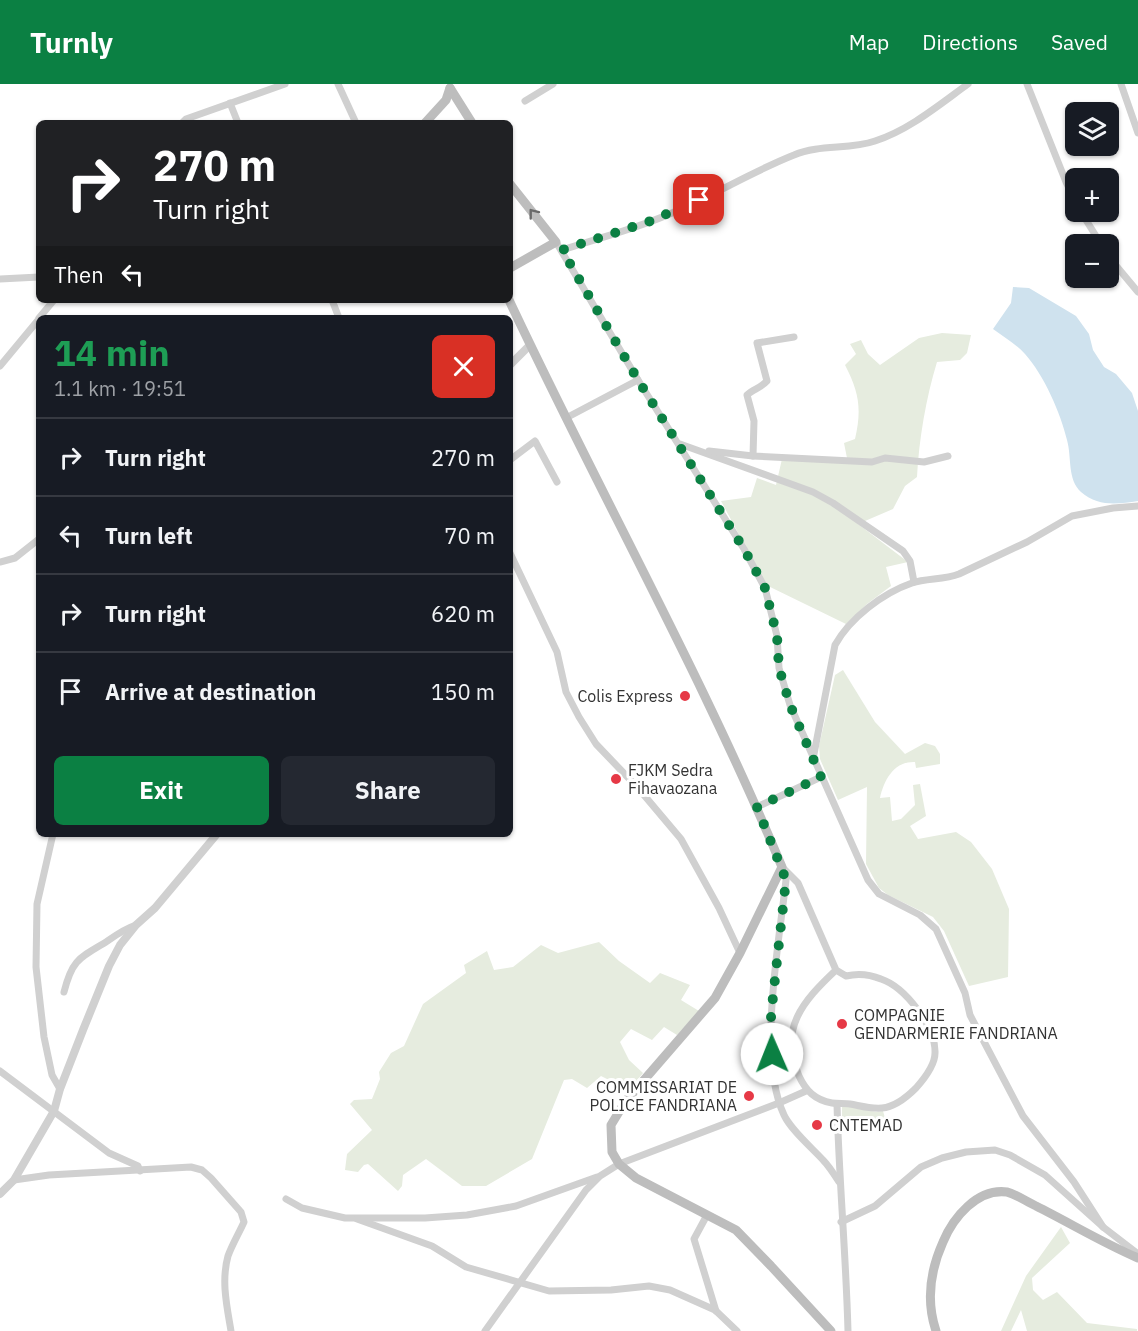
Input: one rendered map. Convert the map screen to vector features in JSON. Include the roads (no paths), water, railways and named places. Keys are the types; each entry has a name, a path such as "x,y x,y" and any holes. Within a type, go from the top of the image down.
{"main road":[{"path":"428,120 446,100 450,86"},
{"path":"450,86 470,120"},
{"path":"513,188 559,246 513,267"},
{"path":"510,303 642,568 757,807 782,867 715,998 625,1102 610,1125 612,1152 619,1164 636,1178 736,1230 831,1331"},
{"path":"936,1331 930,1314 930,1297 938,1254 950,1226 963,1210 982,1197 1008,1192 1138,1256"}],"street":[{"path":"185,120 285,84"},
{"path":"338,84 355,120"},
{"path":"525,101 553,84"},
{"path":"968,84 915,121 883,138 855,146 809,149 683,208 631,228 559,246 638,380 744,549 765,588 777,636 779,668 790,705 859,862 874,888 891,902 920,915 936,929 965,993 970,1015 1023,1116 1074,1182 1103,1227"},
{"path":"1027,84 1065,179"},
{"path":"1121,84 1138,133"},
{"path":"230,104 237,120"},
{"path":"1119,269 1138,292"},
{"path":"0,279 36,276"},
{"path":"42,315 52,303"},
{"path":"0,366 36,322"},
{"path":"753,456 754,422 747,395 767,381 757,343 794,337"},
{"path":"513,362 530,345"},
{"path":"566,418 638,380"},
{"path":"513,458 534,441 557,482"},
{"path":"680,444 813,492 833,503 903,551 910,561 914,582"},
{"path":"702,451 872,462 885,458 924,462 948,456"},
{"path":"813,759 829,683 832,655 840,637 872,605 899,588 914,582 948,578 959,574 1027,542 1072,516 1113,508 1138,507"},
{"path":"0,562 15,558 36,541"},
{"path":"513,559 557,652 566,692 579,717 596,744 638,788 681,839 719,908 740,953"},
{"path":"757,807 821,777"},
{"path":"52,837 37,904 36,967 44,1037 52,1075 60,1089"},
{"path":"0,1194 14,1180 54,1111 60,1089 109,966 120,945 136,925 155,908 214,837"},
{"path":"782,867 798,883 836,970 846,976 859,973 883,979 903,994 921,1014 933,1036 936,1055 925,1078 910,1094 890,1107 866,1108 849,1103 837,1104 827,1102 806,1091 790,1051 792,1032 805,1004 814,991 836,970"},
{"path":"782,867 786,880 771,1015 772,1073 785,1117 825,1162 839,1182"},
{"path":"64,992 73,965 90,949 136,925"},
{"path":"0,1071 109,1153 138,1166 140,1171"},
{"path":"286,1199 302,1208 357,1219 446,1217 516,1206 600,1176 619,1164 806,1091"},
{"path":"837,1104 848,1331"},
{"path":"842,1222 875,1206 921,1167 942,1158 966,1152 995,1150 1010,1155 1045,1175 1138,1256"},
{"path":"14,1180 50,1175 191,1167 202,1170 241,1212 244,1222 228,1255 225,1274 231,1331"},
{"path":"485,1331 586,1190 600,1176"},
{"path":"706,1215 694,1239 715,1310 730,1331"},
{"path":"357,1219 432,1246 466,1267 549,1291 611,1290 649,1286 670,1290 715,1310 737,1331"}],"water":[{"path":"1013,287 1029,288 1076,316 1089,334 1093,350 1104,367 1116,374 1132,393 1138,411 1138,501 1101,502 1088,497 1077,487 1072,475 1064,430 1045,384 1025,354 993,329 1011,303"}],"place":[{"name":"Colis Express","path":"685,696"},
{"name":"FJKM Sedra Fihavaozana","path":"616,779"},
{"name":"COMPAGNIE GENDARMERIE FANDRIANA","path":"842,1024"},
{"name":"COMMISSARIAT DE POLICE FANDRIANA","path":"749,1096"},
{"name":"CNTEMAD","path":"817,1125"}]}
